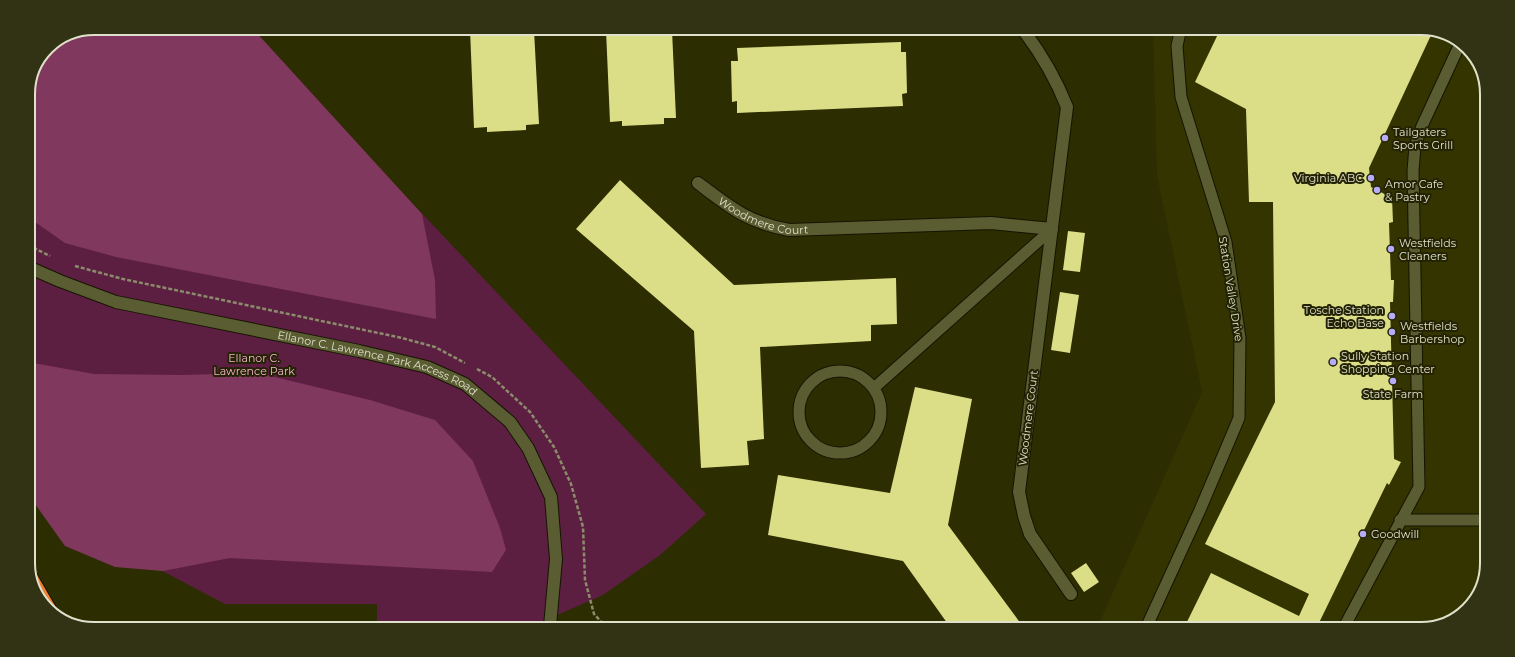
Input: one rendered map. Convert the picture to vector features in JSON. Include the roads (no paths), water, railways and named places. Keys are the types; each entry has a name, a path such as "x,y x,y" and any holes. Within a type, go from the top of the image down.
{"street":[{"name":"Woodmere Court","path":"1027,35 1042,55 1059,87 1067,107 1019,492 1024,516 1030,534 1071,594"},
{"name":"Woodmere Court","path":"698,183 738,213 766,226 789,230 991,223 1052,229"},
{"name":"Ellanor C. Lawrence Park Access Road","path":"35,270 116,302 359,351 427,367 465,384 510,422 528,448 551,497 556,558 550,622"}],"lane":[{"name":"Station Valley Drive","path":"1149,622 1200,510 1239,418 1240,338 1226,242 1181,97 1177,46 1179,35"},
{"path":"1347,622 1419,487 1413,185 1415,146 1422,126 1458,48"},
{"path":"874,388 1052,229"},
{"path":"833,371 857,374 874,388 881,406 878,430 863,448 847,454 822,451 809,441 798,419 799,403 801,395 818,377 833,371"},
{"path":"1400,520 1480,520"}],"place":[{"name":"Tailgaters Sports Grill","path":"1385,138"},
{"name":"Virginia ABC","path":"1371,178"},
{"name":"Amor Cafe & Pastry","path":"1377,190"},
{"name":"Westfields Cleaners","path":"1391,249"},
{"name":"Tosche Station Echo Base","path":"1392,316"},
{"name":"Westfields Barbershop","path":"1392,332"},
{"name":"Sully Station Shopping Center","path":"1333,362"},
{"name":"State Farm","path":"1393,381"},
{"name":"Goodwill","path":"1363,534"}],"park label":[{"name":"Ellanor C. Lawrence Park","path":"254,364"}]}
